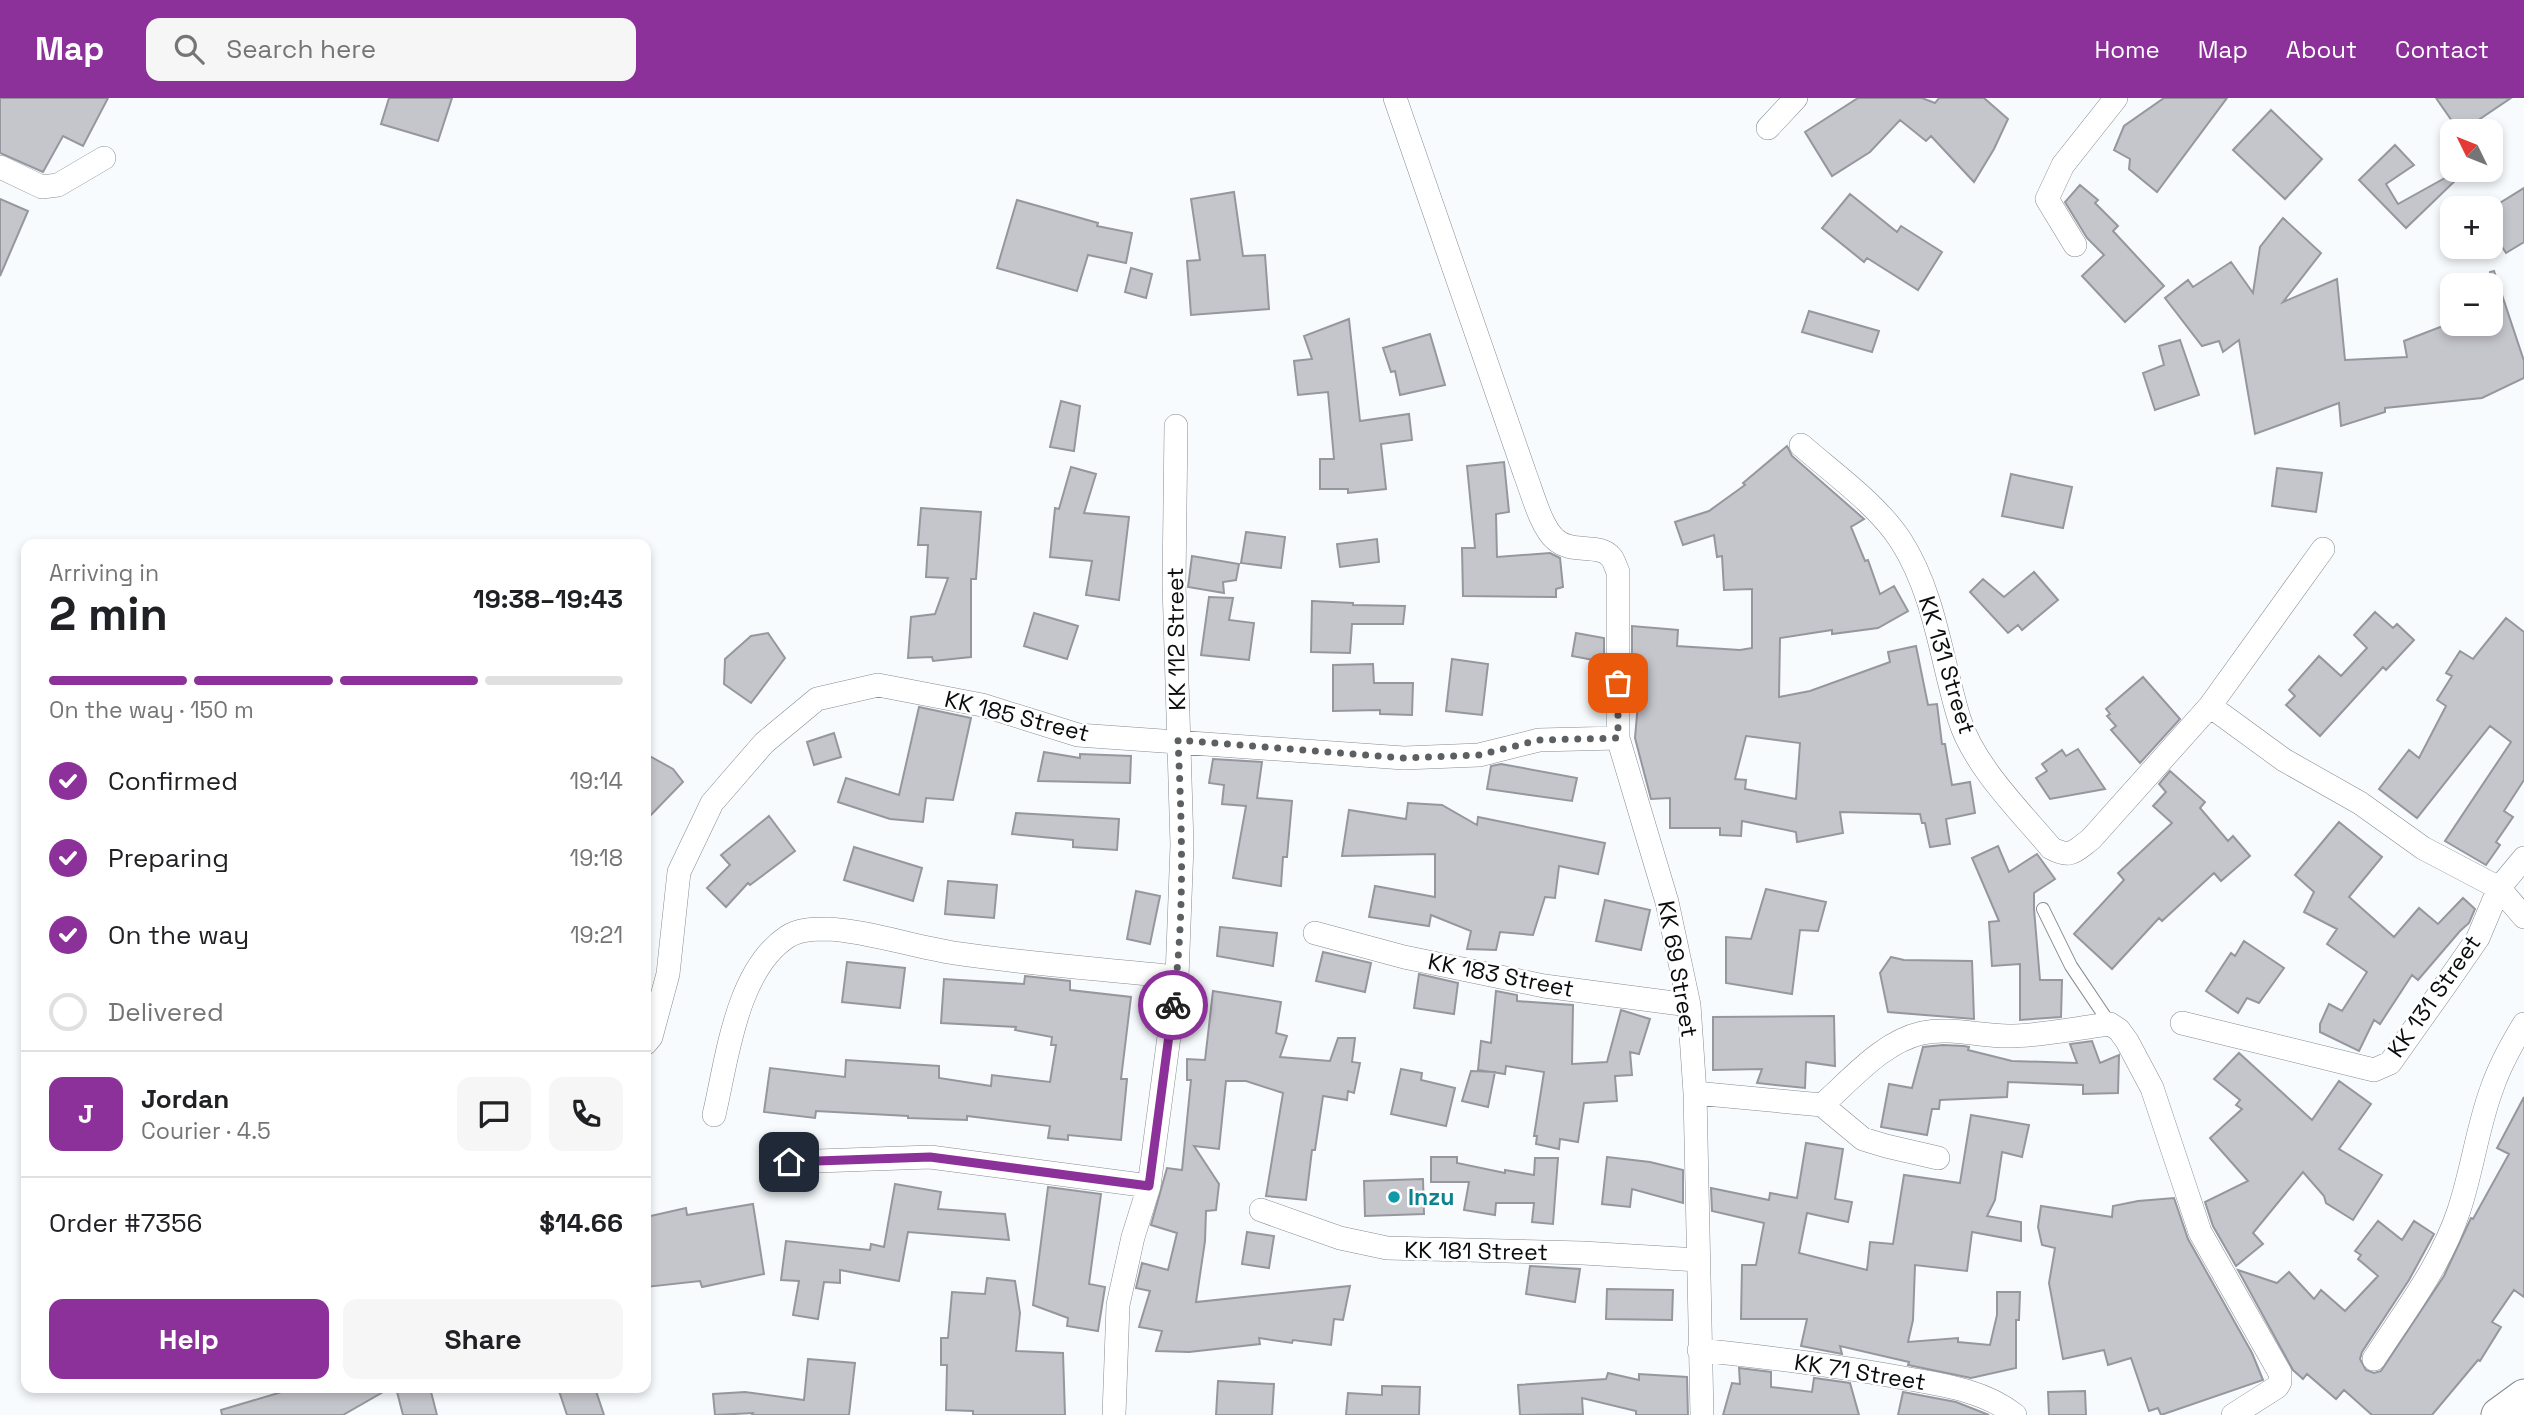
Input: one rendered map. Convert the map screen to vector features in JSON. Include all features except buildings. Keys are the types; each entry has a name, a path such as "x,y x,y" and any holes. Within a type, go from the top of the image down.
{"main road":[{"path":"2498,1415 2524,1396"}],"street":[{"name":"KK 69 Street","path":"1395,98 1525,474 1544,521 1553,538 1570,549 1599,549 1611,556 1618,572 1618,738 1667,902 1689,1005 1695,1093 1702,1415"},
{"path":"1768,128 1796,98"},
{"path":"2075,245 2047,199 2063,165 2116,98"},
{"path":"0,167 42,187 58,185 104,158"},
{"name":"KK 112 Street","path":"1114,1415 1118,1305 1133,1237 1149,1186 1177,977 1182,845 1174,584 1176,426"},
{"name":"KK 131 Street","path":"1801,445 1880,514 1901,540 1915,566 1937,627 1959,720 1977,755 2051,848 2061,854 2070,854 2091,839 2210,706 2323,549"},
{"name":"KK 185 Street","path":"651,1037 668,974 679,872 712,803 764,743 817,699 878,685 982,705 1078,734 1404,758 1479,755 1539,740 1618,738"},
{"path":"2210,706 2284,760 2360,803 2423,848 2499,888 2524,917"},
{"name":"KK 131 Street","path":"2182,1023 2374,1070 2390,1063 2471,948 2499,888 2524,858"},
{"path":"714,1115 741,1002 753,974 788,936 806,930 831,929 952,952 1177,977"},
{"name":"KK 183 Street","path":"1315,933 1404,957 1544,986 1689,1005"},
{"path":"1822,1105 1876,1058 1894,1045 1921,1033 1943,1031 2006,1036 2031,1035 2109,1024 2119,1030 2152,1088 2200,1232 2280,1373 2277,1387 2233,1415"},
{"path":"2374,1359 2428,1277 2446,1243 2459,1209 2490,1092 2524,1024"},
{"path":"1695,1093 1822,1105 1863,1139 1938,1158"},
{"path":"789,1162 930,1157 1149,1186"},
{"name":"KK 181 Street","path":"1261,1210 1340,1238 1387,1248 1583,1253 1698,1260"},
{"name":"KK 71 Street","path":"1699,1350 1837,1366 1959,1388 2006,1408 2015,1415"}],"lane":[{"path":"2043,909 2071,966 2109,1024"}],"way so far":[{"path":"1173,1005 1177,977 1182,845 1178,740 1404,758 1479,755 1539,740 1618,738 1618,683"}],"place":[{"name":"Inzu","path":"1394,1197"}],"route":[{"path":"789,1162 930,1157 1149,1186 1173,1005"}]}
